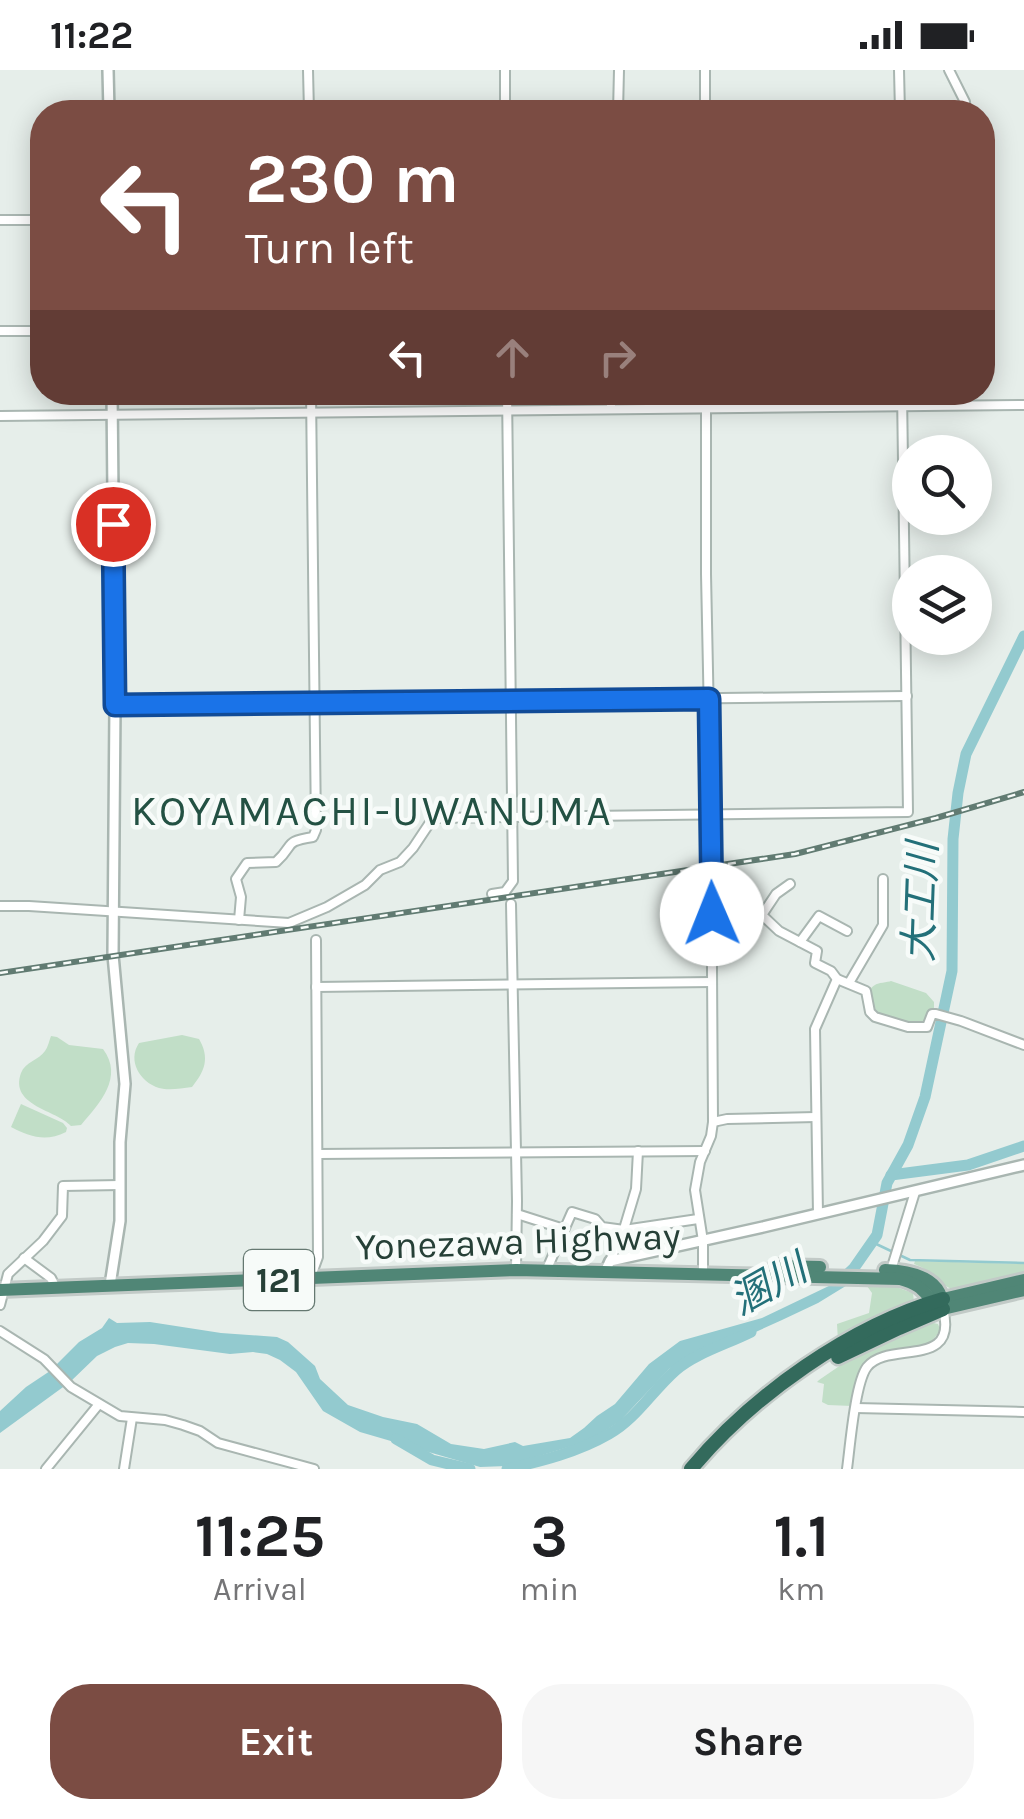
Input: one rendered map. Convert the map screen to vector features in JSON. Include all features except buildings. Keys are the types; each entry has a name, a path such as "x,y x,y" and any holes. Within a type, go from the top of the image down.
{"highway":[{"name":"Yonezawa Highway","path":"2,1290 608,1267 889,1272 920,1286 929,1294 933,1307"},
{"path":"694,1469 752,1416 800,1380 854,1348 933,1307 1024,1280"},
{"path":"933,1307 1024,1290"}],"street":[{"path":"108,70 109,100"},
{"path":"308,70 309,100"},
{"path":"504,70 505,100"},
{"path":"618,100 619,70"},
{"path":"705,70 705,100"},
{"path":"899,70 900,100"},
{"path":"949,70 964,100"},
{"path":"0,220 30,220"},
{"path":"0,331 30,331"},
{"path":"110,1286 120,1220 125,1084 113,955 112,405"},
{"path":"238,920 241,897 236,879 247,864 276,862 296,838 313,837 316,830 311,405"},
{"path":"492,894 504,892 514,881 508,405"},
{"path":"703,1269 696,1178 714,1122 706,405"},
{"path":"0,416 1024,405"},
{"path":"0,906 288,923 326,907 366,885 380,870 400,862 433,818 908,812 902,406"},
{"path":"115,705 907,696"},
{"path":"849,983 883,926 883,879"},
{"path":"712,946 742,932 790,884"},
{"path":"512,904 516,1270"},
{"path":"762,915 779,932 817,951 815,963 831,970 837,979 866,991 870,1012 882,1020 919,1028 927,1027 932,1014 936,1014 1024,1045"},
{"path":"800,942 818,916 847,930"},
{"path":"310,1279 318,1257 316,940"},
{"path":"818,1214 814,1029 837,979"},
{"path":"316,987 712,982"},
{"path":"714,1122 816,1117"},
{"path":"318,1154 705,1150"},
{"path":"608,1267 636,1189 638,1151"},
{"path":"608,1267 1024,1165"},
{"path":"0,1306 8,1274 43,1241 62,1216 63,1186 120,1185"},
{"path":"889,1272 915,1192"},
{"path":"552,1271 572,1212 595,1219 602,1227 624,1230 698,1219"},
{"path":"517,1214 564,1230"},
{"path":"24,1258 50,1278 56,1288"},
{"path":"847,1469 861,1378 870,1363 884,1356 935,1345 945,1332 946,1322 933,1307"},
{"path":"0,1331 44,1359 70,1387 120,1416 165,1420 200,1431 218,1442 314,1469"},
{"path":"46,1469 99,1404"},
{"path":"856,1408 1024,1412"},
{"path":"124,1469 132,1418"}],"green space":[{"path":"891,981 926,993 934,1002 934,1013 909,1027 877,1016 867,1000 869,992 876,984"},
{"path":"182,1035 199,1039 204,1052 203,1070 192,1087 163,1089 146,1081 135,1064 139,1043"},
{"path":"51,1036 69,1045 103,1049 109,1059 107,1089 81,1125 71,1126 22,1093 21,1073 45,1051"},
{"path":"21,1104 63,1123 66,1132 38,1137 11,1127"},
{"path":"915,1261 1024,1264 1024,1273 952,1289"},
{"path":"867,1286 896,1287 913,1293 914,1302 838,1341 837,1324 869,1313 872,1293"},
{"path":"929,1322 938,1324 940,1329 929,1342 912,1350 875,1357 852,1406 822,1402 824,1384 819,1380 854,1356"}],"water":[{"path":"833,1284 849,1284 782,1320 721,1343 669,1369 620,1421 591,1440 507,1466 480,1467 360,1432 323,1411 296,1372 267,1354 230,1354 154,1344 128,1343 97,1356 70,1382 0,1433 0,1411 79,1342 102,1328 109,1318 117,1323 150,1322 277,1337 315,1366 320,1379 348,1405 417,1424 451,1444 484,1449 515,1442 523,1446 570,1438 615,1404 649,1364 680,1341 762,1318"}],"waterway":[{"name":"大工川","path":"840,1281 877,1235 887,1183 908,1145 925,1097 952,971 953,839 966,754 1024,636"},
{"name":"溷川","path":"891,1175 968,1165 1024,1146"},
{"path":"872,1242 910,1260 1024,1263"},
{"name":"溷川","path":"507,1469 572,1451 609,1434 684,1364 751,1332"},
{"name":"溷川","path":"396,1439 432,1460 470,1469"}],"railway":[{"path":"0,973 795,854 1024,792"}],"district":[{"name":"KOYAMACHI-UWANUMA","path":"372,810"}],"route":[{"path":"113,524 115,705 709,699 712,914"}]}
